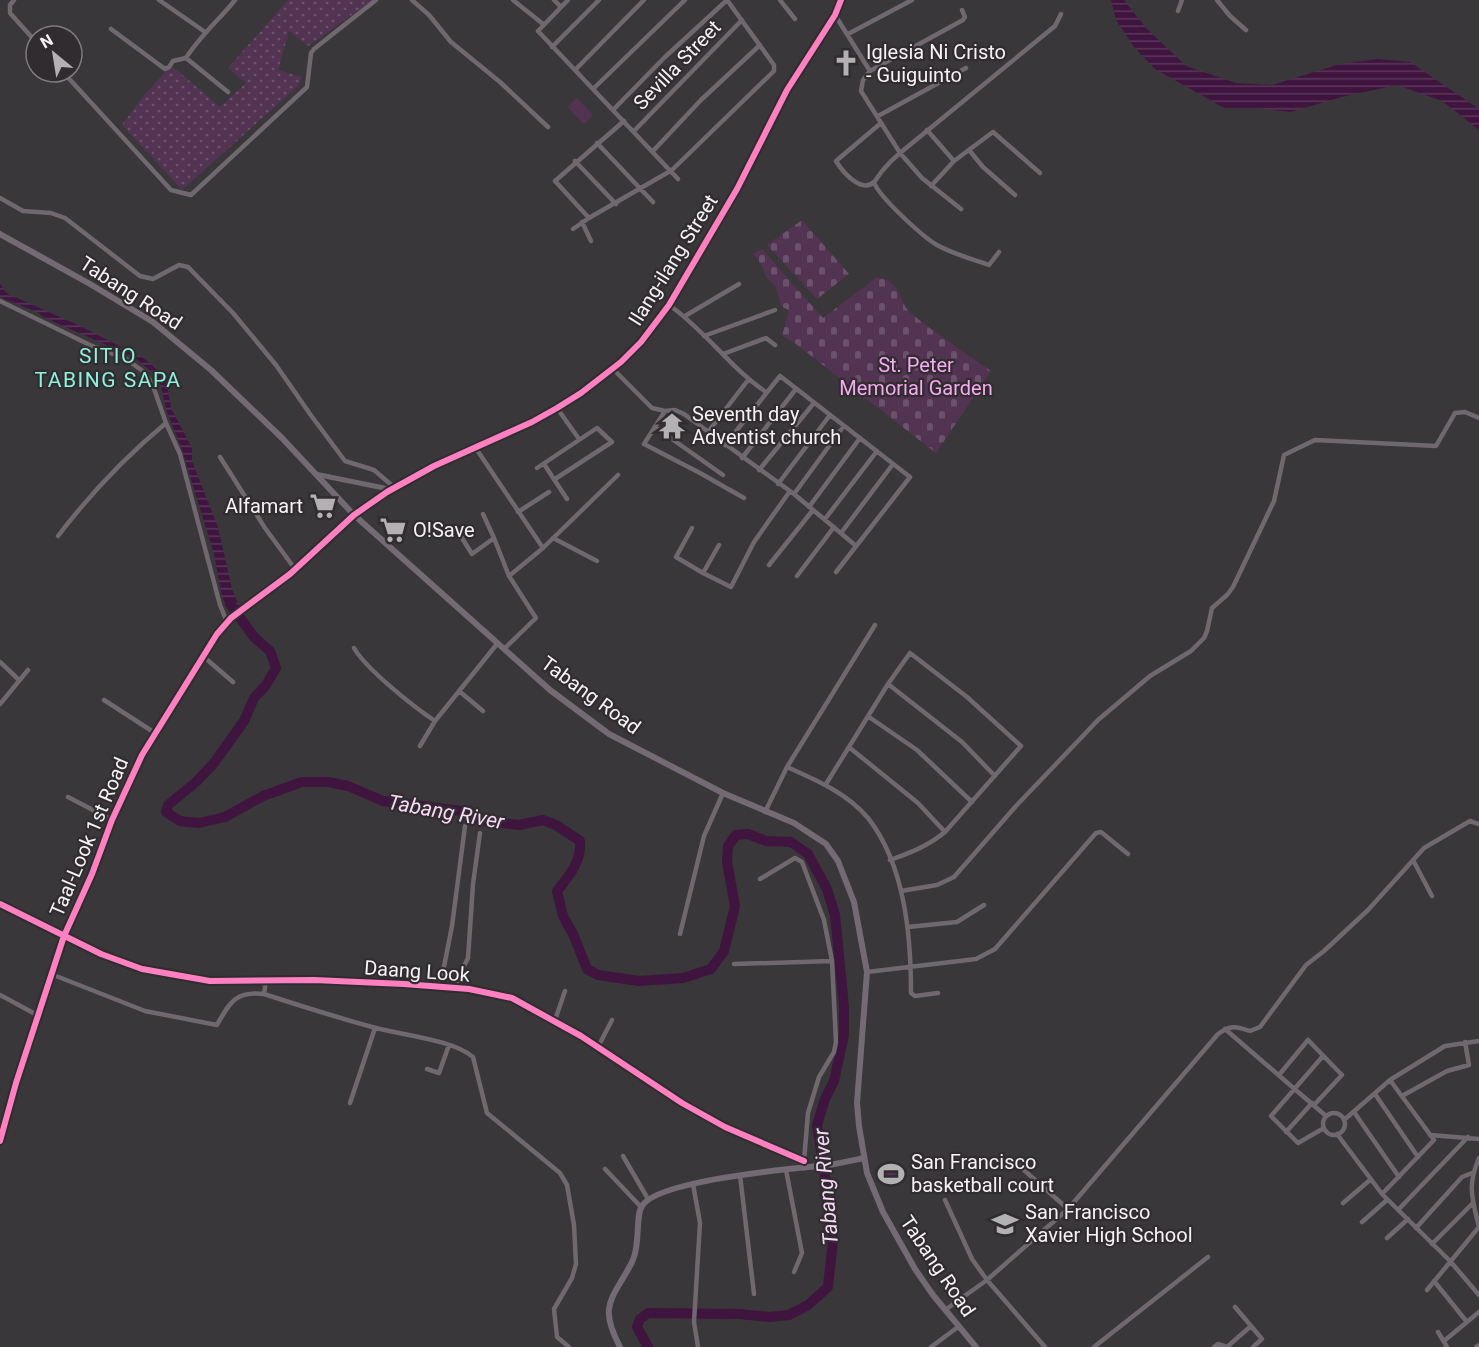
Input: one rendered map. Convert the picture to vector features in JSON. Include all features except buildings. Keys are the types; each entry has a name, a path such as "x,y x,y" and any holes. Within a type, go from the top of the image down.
{"main road":[{"name":"Tabang Road","path":"0,234 153,322 211,370 282,438 354,515 497,644 550,690 616,739 723,793 811,833 826,844 838,861 854,902 867,972 857,1103 864,1158 874,1193 915,1269 958,1327 976,1347"},
{"path":"620,1347 609,1321 609,1303 637,1251 641,1207 648,1199 693,1184 740,1175 786,1170 804,1164 819,1166 864,1158"}],"street":[{"path":"14,0 9,5 10,14 24,29"},
{"path":"159,0 205,32"},
{"path":"111,29 165,69 172,61 186,58 205,32 222,18 235,0"},
{"path":"74,84 171,190 191,195 307,87 311,53 314,49 376,0"},
{"path":"412,0 429,15 451,42 500,82 548,127"},
{"path":"513,0 543,24"},
{"path":"554,0 561,7"},
{"path":"568,0 538,31 672,170 678,179"},
{"path":"552,47 599,0"},
{"path":"575,70 644,0"},
{"path":"593,89 685,0"},
{"path":"573,230 582,222 672,170 774,70 774,65 727,0 664,57 613,110"},
{"path":"780,0 795,19"},
{"name":"Ilang-ilang Street","path":"387,492 434,466 557,408 613,369 641,342 669,305 737,189 787,90 835,15 842,0"},
{"path":"848,34 912,0"},
{"path":"1178,11 1182,0"},
{"path":"1217,0 1246,30"},
{"path":"961,209 932,186 900,153 861,91 863,80 870,70 963,20 962,10"},
{"path":"881,123 836,161 847,175 860,184 867,185 874,182 885,166 900,153 1055,26 1061,14"},
{"path":"835,15 870,70"},
{"name":"Sevilla Street","path":"634,131 742,20"},
{"path":"653,151 701,100 760,45"},
{"path":"186,58 228,92"},
{"path":"878,116 966,68"},
{"path":"589,218 555,181 575,161 624,121"},
{"path":"927,130 954,161"},
{"path":"932,186 954,161 990,133 994,133 1040,173"},
{"path":"597,143 653,202"},
{"path":"969,150 983,167 1015,195"},
{"path":"575,161 616,204"},
{"path":"874,182 884,199 938,245 990,265 999,252"},
{"path":"0,198 23,211 51,213 66,218 140,276 153,279 179,265 188,267 233,313 276,364 345,461 374,470 395,488"},
{"path":"582,222 591,241"},
{"path":"684,316 739,284"},
{"path":"0,300 90,345 126,359 144,372 152,383 180,454 220,605 229,620"},
{"path":"669,305 684,316 748,380 766,392"},
{"path":"704,336 775,310"},
{"path":"723,354 766,338 775,345"},
{"path":"613,369 652,408 665,411 675,410 708,432 792,493 855,545"},
{"path":"725,445 780,376 910,477 836,572"},
{"path":"708,432 748,380"},
{"path":"742,458 796,389"},
{"path":"759,470 814,403"},
{"path":"557,408 579,439"},
{"path":"665,411 644,444 700,472 744,498"},
{"path":"901,891 937,885 954,877 1016,806 1098,720 1150,676 1191,651 1204,638 1212,608 1233,587 1274,501 1284,455 1315,440 1436,446 1455,413 1465,412 1479,418"},
{"path":"778,484 830,415"},
{"path":"58,536 79,509 132,451 166,423"},
{"path":"655,427 723,475"},
{"path":"669,554 731,587 754,542 843,427"},
{"path":"537,468 597,428 612,442 555,479"},
{"path":"770,565 860,438"},
{"path":"475,447 543,548"},
{"path":"825,519 877,451"},
{"path":"220,457 265,528 295,569"},
{"path":"544,464 567,499"},
{"path":"841,533 893,464"},
{"path":"314,474 384,488 387,492"},
{"path":"509,576 554,538 618,475"},
{"name":"Taal-Look 1st Road","path":"0,1141 16,1083 64,936 92,874 112,820 142,755 155,733 229,620 295,569 354,515 387,492"},
{"path":"518,512 549,492"},
{"path":"483,514 509,576 536,618 504,649"},
{"path":"797,576 834,526"},
{"path":"676,557 692,528"},
{"path":"457,530 472,554 494,538"},
{"path":"554,538 597,561"},
{"path":"703,573 718,545"},
{"path":"765,812 787,767 875,626"},
{"path":"420,746 435,721 497,644"},
{"path":"354,648 363,660 435,721"},
{"path":"826,784 910,653 986,713 1020,746 945,832 912,853 890,860"},
{"path":"204,657 233,682"},
{"path":"0,662 19,680"},
{"path":"0,704 28,670"},
{"path":"888,684 962,742 995,776"},
{"path":"459,691 483,711"},
{"path":"104,700 155,733"},
{"path":"869,717 917,750 972,802"},
{"path":"850,747 918,803 945,832"},
{"path":"787,767 826,784 855,805 880,837 901,891 908,927 913,995 938,993"},
{"path":"680,934 704,836 723,793"},
{"path":"69,797 112,820"},
{"path":"945,1310 987,1280 1068,1209 1225,1029 1233,1026 1250,1031 1260,1027 1306,965 1368,910 1424,848 1470,820 1479,824"},
{"path":"440,987 452,926 465,826"},
{"path":"867,972 976,959 995,949 1096,833 1101,832 1128,854"},
{"path":"457,988 460,974 468,958 473,884 480,833"},
{"path":"760,879 795,858 802,862 824,920 832,961 836,1042 834,1052 819,1077 808,1113 804,1164"},
{"path":"1413,860 1432,896"},
{"name":"Daang Look","path":"0,904 101,954 142,969 210,981 314,980 440,987 512,998 555,1020 682,1103 725,1127 804,1164"},
{"path":"908,927 957,922 984,905"},
{"path":"734,964 832,961"},
{"path":"51,974 146,1011 217,1025 237,997 243,993 264,994 375,1028 449,1045 467,1052 473,1057 487,1113 560,1173 567,1185 574,1225 576,1264 572,1278 554,1309 557,1337 569,1347"},
{"path":"264,994 266,981"},
{"path":"555,1020 566,991"},
{"path":"0,995 39,1016"},
{"path":"598,1047 612,1020"},
{"path":"350,1103 375,1028"},
{"path":"1225,1029 1326,1116"},
{"path":"1279,1075 1308,1040 1342,1075 1286,1132"},
{"path":"1344,1120 1390,1080 1445,1046 1479,1041"},
{"path":"1402,1096 1453,1068 1469,1065 1465,1042"},
{"path":"427,1069 439,1073 449,1045"},
{"path":"1323,1056 1270,1116 1298,1143 1324,1128"},
{"path":"1382,1194 1434,1140 1390,1080"},
{"path":"1375,1094 1418,1157"},
{"path":"1354,1112 1399,1177"},
{"path":"1337,1134 1344,1127 1344,1120 1338,1114 1331,1113 1323,1122 1328,1133 1337,1134 1387,1200 1450,1261 1479,1295"},
{"path":"1430,1135 1479,1138"},
{"path":"1398,1210 1468,1137"},
{"path":"622,1156 648,1199"},
{"path":"1426,1290 1479,1227 1470,1186 1472,1173 1479,1158"},
{"path":"1017,1164 1068,1209"},
{"path":"605,1169 641,1207"},
{"path":"786,1170 802,1253 794,1272"},
{"path":"1416,1228 1462,1177 1472,1173"},
{"path":"740,1175 754,1294"},
{"path":"1343,1203 1370,1180"},
{"path":"693,1184 700,1223 693,1322 698,1347"},
{"path":"945,1200 962,1239 987,1280 1045,1347"},
{"path":"1362,1222 1387,1200"},
{"path":"1432,1244 1473,1203"},
{"path":"1387,1238 1408,1219"},
{"path":"1094,1347 1208,1257"},
{"path":"1434,1281 1467,1322"},
{"path":"1235,1307 1262,1339 1253,1347"},
{"path":"1444,1341 1479,1312"},
{"path":"1214,1347 1218,1344 1227,1347 1251,1326"},
{"path":"931,1347 958,1327"},
{"path":"1438,1332 1447,1347"}],"green space":[{"path":"288,0 373,0 308,46 289,31 278,70 302,77 298,86 182,190 122,125 171,65 220,107 246,83 228,68"},
{"path":"577,98 593,115 584,124 567,107"},
{"path":"802,220 849,274 817,299 767,245"},
{"name":"St. Peter Memorial Garden","path":"762,249 823,318 877,277 885,279 895,287 911,313 991,371 936,453 796,344 782,336 789,310 782,307 775,286 765,276 763,267 753,254"},
{"name":"San Francisco basketball court","path":"900,1163 904,1175 883,1184 878,1173"}],"shaded area":[{"path":"1111,0 1124,0 1146,28 1186,66 1236,83 1272,85 1340,64 1378,59 1410,62 1479,109 1479,130 1442,101 1397,85 1342,97 1290,112 1259,108 1224,108 1155,69 1134,47 1116,20"},
{"path":"0,283 6,293 78,325 145,359 166,378 171,408 192,448 192,461 218,527 232,589 240,608 231,614 222,597 214,554 181,447 166,409 160,383 154,374 134,357 4,299 0,296"}],"waterway":[{"name":"Tabang River","path":"230,604 254,637 270,651 276,668 266,685 254,698 244,721 214,763 196,782 168,805 166,812 180,821 199,823 225,817 263,796 302,782 329,782 348,786 383,801 461,811 485,821 519,825 543,820 556,825 580,841 577,862 557,891 563,916 587,969 598,975 639,981 683,978 711,969 724,951 735,906 727,862 728,846 736,835 748,834 766,841 791,842 808,854 827,889 835,915 844,1007 844,1035 834,1081 825,1099 817,1125 827,1189 825,1195 830,1206 833,1229 828,1287 808,1305 789,1315 769,1317 739,1314 648,1313 640,1319 637,1327 648,1347"}],"cycle path":[{"path":"0,1141 16,1083 64,936 92,874 112,820 142,755 217,634 231,618 290,574 354,515 387,492 434,466 532,422 557,408 581,393 621,362 641,342 669,305 737,189 787,90 835,15 841,0"},
{"path":"0,904 101,954 142,969 210,981 314,980 404,984 469,989 512,998 581,1036 682,1103 725,1127 804,1161"}],"place":[{"name":"Iglesia Ni Cristo - Guiguinto","path":"846,63"},
{"name":"Seventh day Adventist church","path":"672,426"},
{"name":"Alfamart","path":"323,506"},
{"name":"O!Save","path":"393,530"},
{"name":"San Francisco basketball court","path":"891,1174"},
{"name":"San Francisco Xavier High School","path":"1005,1224"}],"district":[{"name":"SITIO TABING SAPA","path":"108,368"}]}
